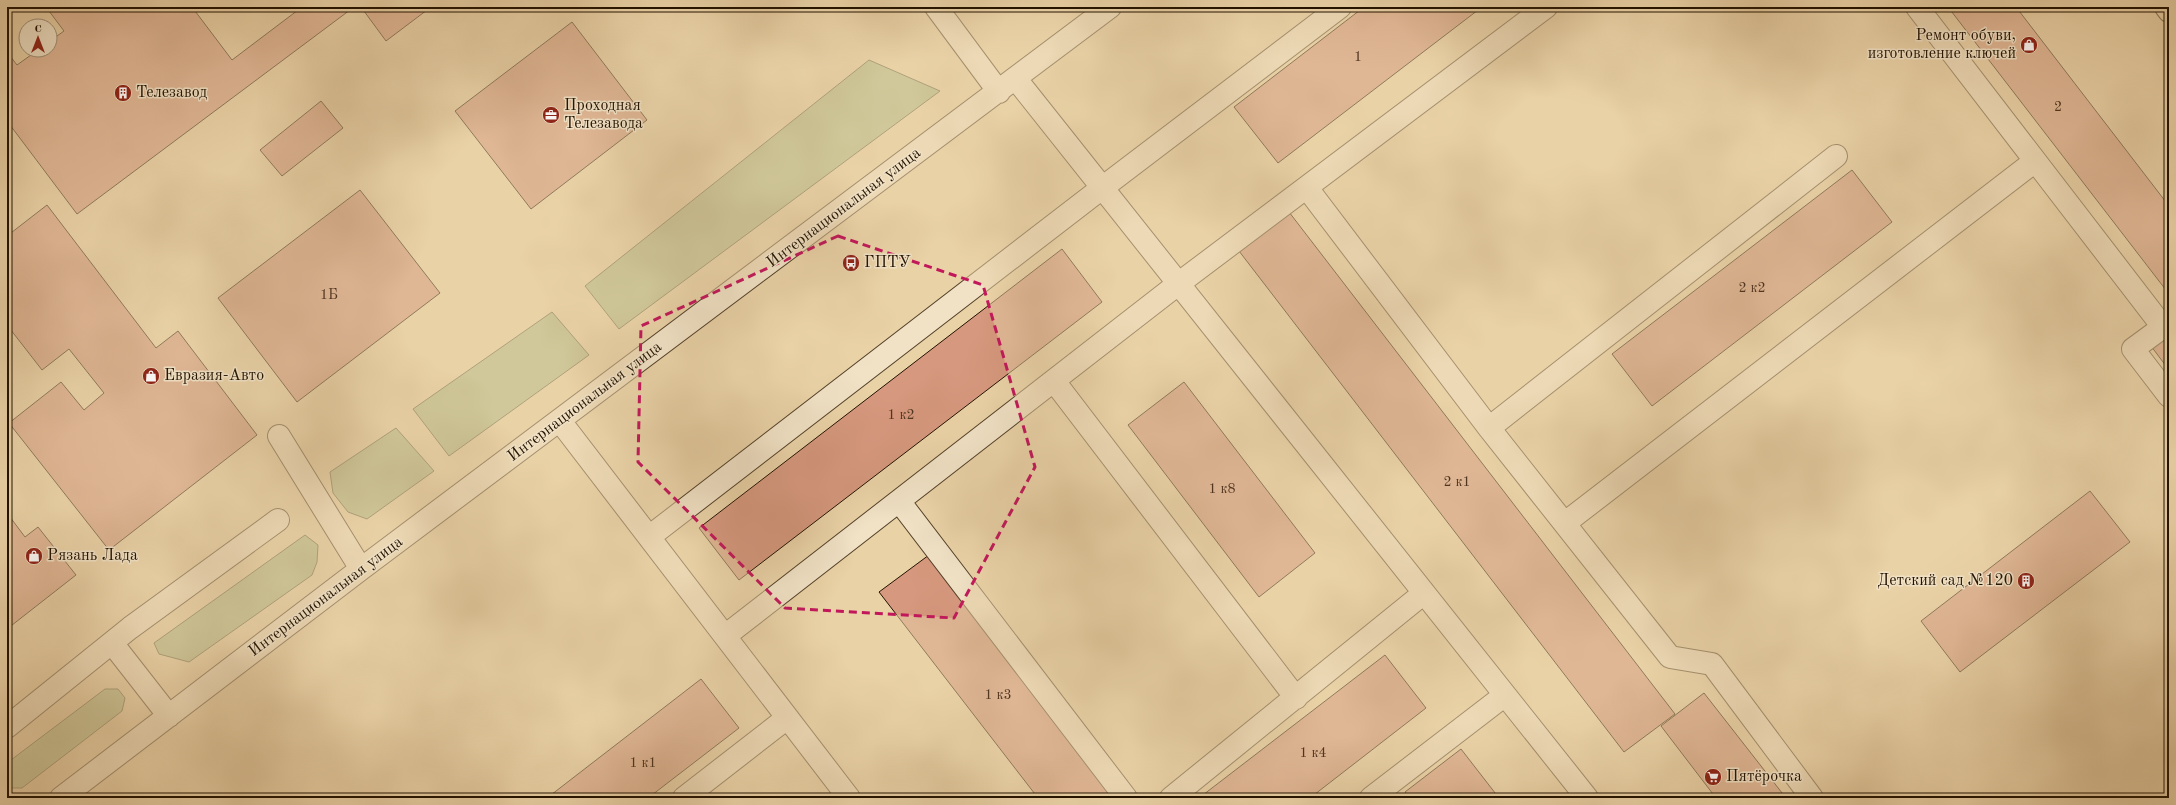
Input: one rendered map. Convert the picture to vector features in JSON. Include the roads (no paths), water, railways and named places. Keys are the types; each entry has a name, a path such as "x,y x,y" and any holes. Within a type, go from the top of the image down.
{"main road":[{"path":"2166,7 2169,11"}],"street":[{"path":"936,7 999,92"},
{"name":"Интернациональная улица","path":"61,798 361,569 999,92 1110,7"},
{"path":"649,537 1102,188 1340,7"},
{"path":"725,636 1178,284 1546,7"},
{"path":"1917,7 2163,327 2133,350 2169,396"},
{"path":"1016,79 1587,798"},
{"path":"1489,428 1836,156"},
{"path":"1565,523 2035,161"},
{"path":"1307,188 1489,428 1670,657 1712,664 1812,798"},
{"path":"1054,381 1296,698"},
{"path":"560,421 849,798"},
{"path":"279,436 361,569"},
{"path":"899,501 1126,798"},
{"path":"7,727 112,643 278,520"},
{"path":"1171,798 1424,593"},
{"path":"112,643 169,716"},
{"path":"1372,798 1506,695"},
{"path":"684,798 787,718"}],"place":[{"name":"Ремонт обуви, изготовление ключей","path":"2029,45"},
{"name":"Телезавод","path":"123,93"},
{"name":"Проходная Телезавода","path":"551,115"},
{"name":"ГПТУ","path":"851,263"},
{"name":"Евразия-Авто","path":"151,376"},
{"name":"Рязань Лада","path":"34,556"},
{"name":"Детский сад №120","path":"2026,581"},
{"name":"Пятёрочка","path":"1713,777"}]}
